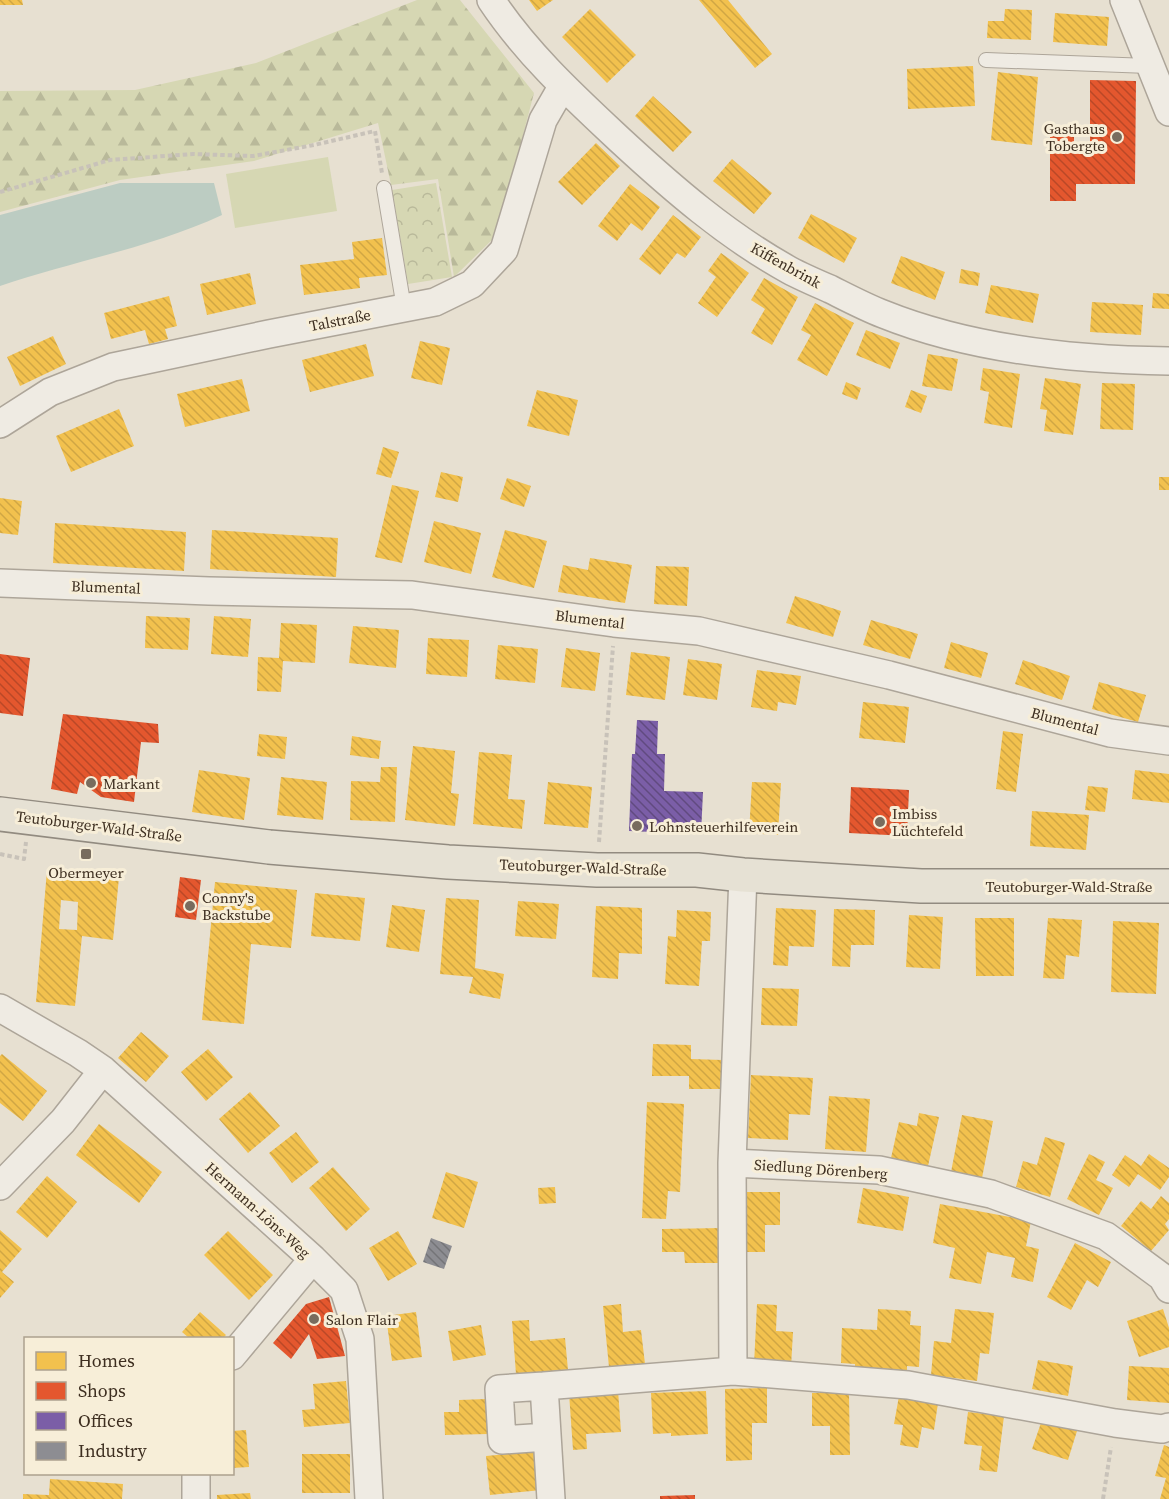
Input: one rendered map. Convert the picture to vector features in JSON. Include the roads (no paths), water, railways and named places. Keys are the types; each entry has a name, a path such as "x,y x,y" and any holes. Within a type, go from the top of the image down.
{"main road":[{"name":"Teutoburger-Wald-Straße","path":"0,814 269,848 448,862 597,870 697,870 921,886 1169,886"}],"street":[{"name":"Kiffenbrink","path":"491,0 508,26 562,87 669,185 724,228 789,270 884,315 945,334 1060,355 1169,361"},
{"path":"1124,0 1169,112"},
{"name":"Talstraße","path":"0,424 50,392 113,367 435,302 472,284 504,250 543,120 562,87"},
{"name":"Blumental","path":"0,583 209,591 412,595 614,623 699,631 889,675 1110,733 1169,741"},
{"name":"Siedlung Dörenberg","path":"733,1371 732,1163 743,875"},
{"name":"Hermann-Löns-Weg","path":"0,1008 78,1053 102,1070 313,1259 344,1290 360,1339 369,1499"},
{"path":"0,1186 63,1120 102,1070"},
{"name":"Siedlung Dörenberg","path":"732,1163 879,1170 991,1194 1106,1236 1162,1277 1169,1288"},
{"path":"234,1354 313,1259"},
{"path":"548,1437 502,1440 498,1389 733,1371 908,1385 1115,1423 1162,1429 1169,1427"},
{"path":"544,1386 550,1499"},
{"path":"196,1475 196,1499"}],"lane":[{"path":"986,60 1149,66"},
{"path":"384,188 404,308"}],"place":[{"name":"Gasthaus Tobergte","path":"1117,137"},
{"name":"Markant","path":"91,783"},
{"name":"Imbiss Lüchtefeld","path":"880,822"},
{"name":"Lohnsteuerhilfeverein","path":"637,826"},
{"name":"Obermeyer","path":"86,854"},
{"name":"Conny's Backstube","path":"190,906"},
{"name":"Salon Flair","path":"314,1319"}]}
